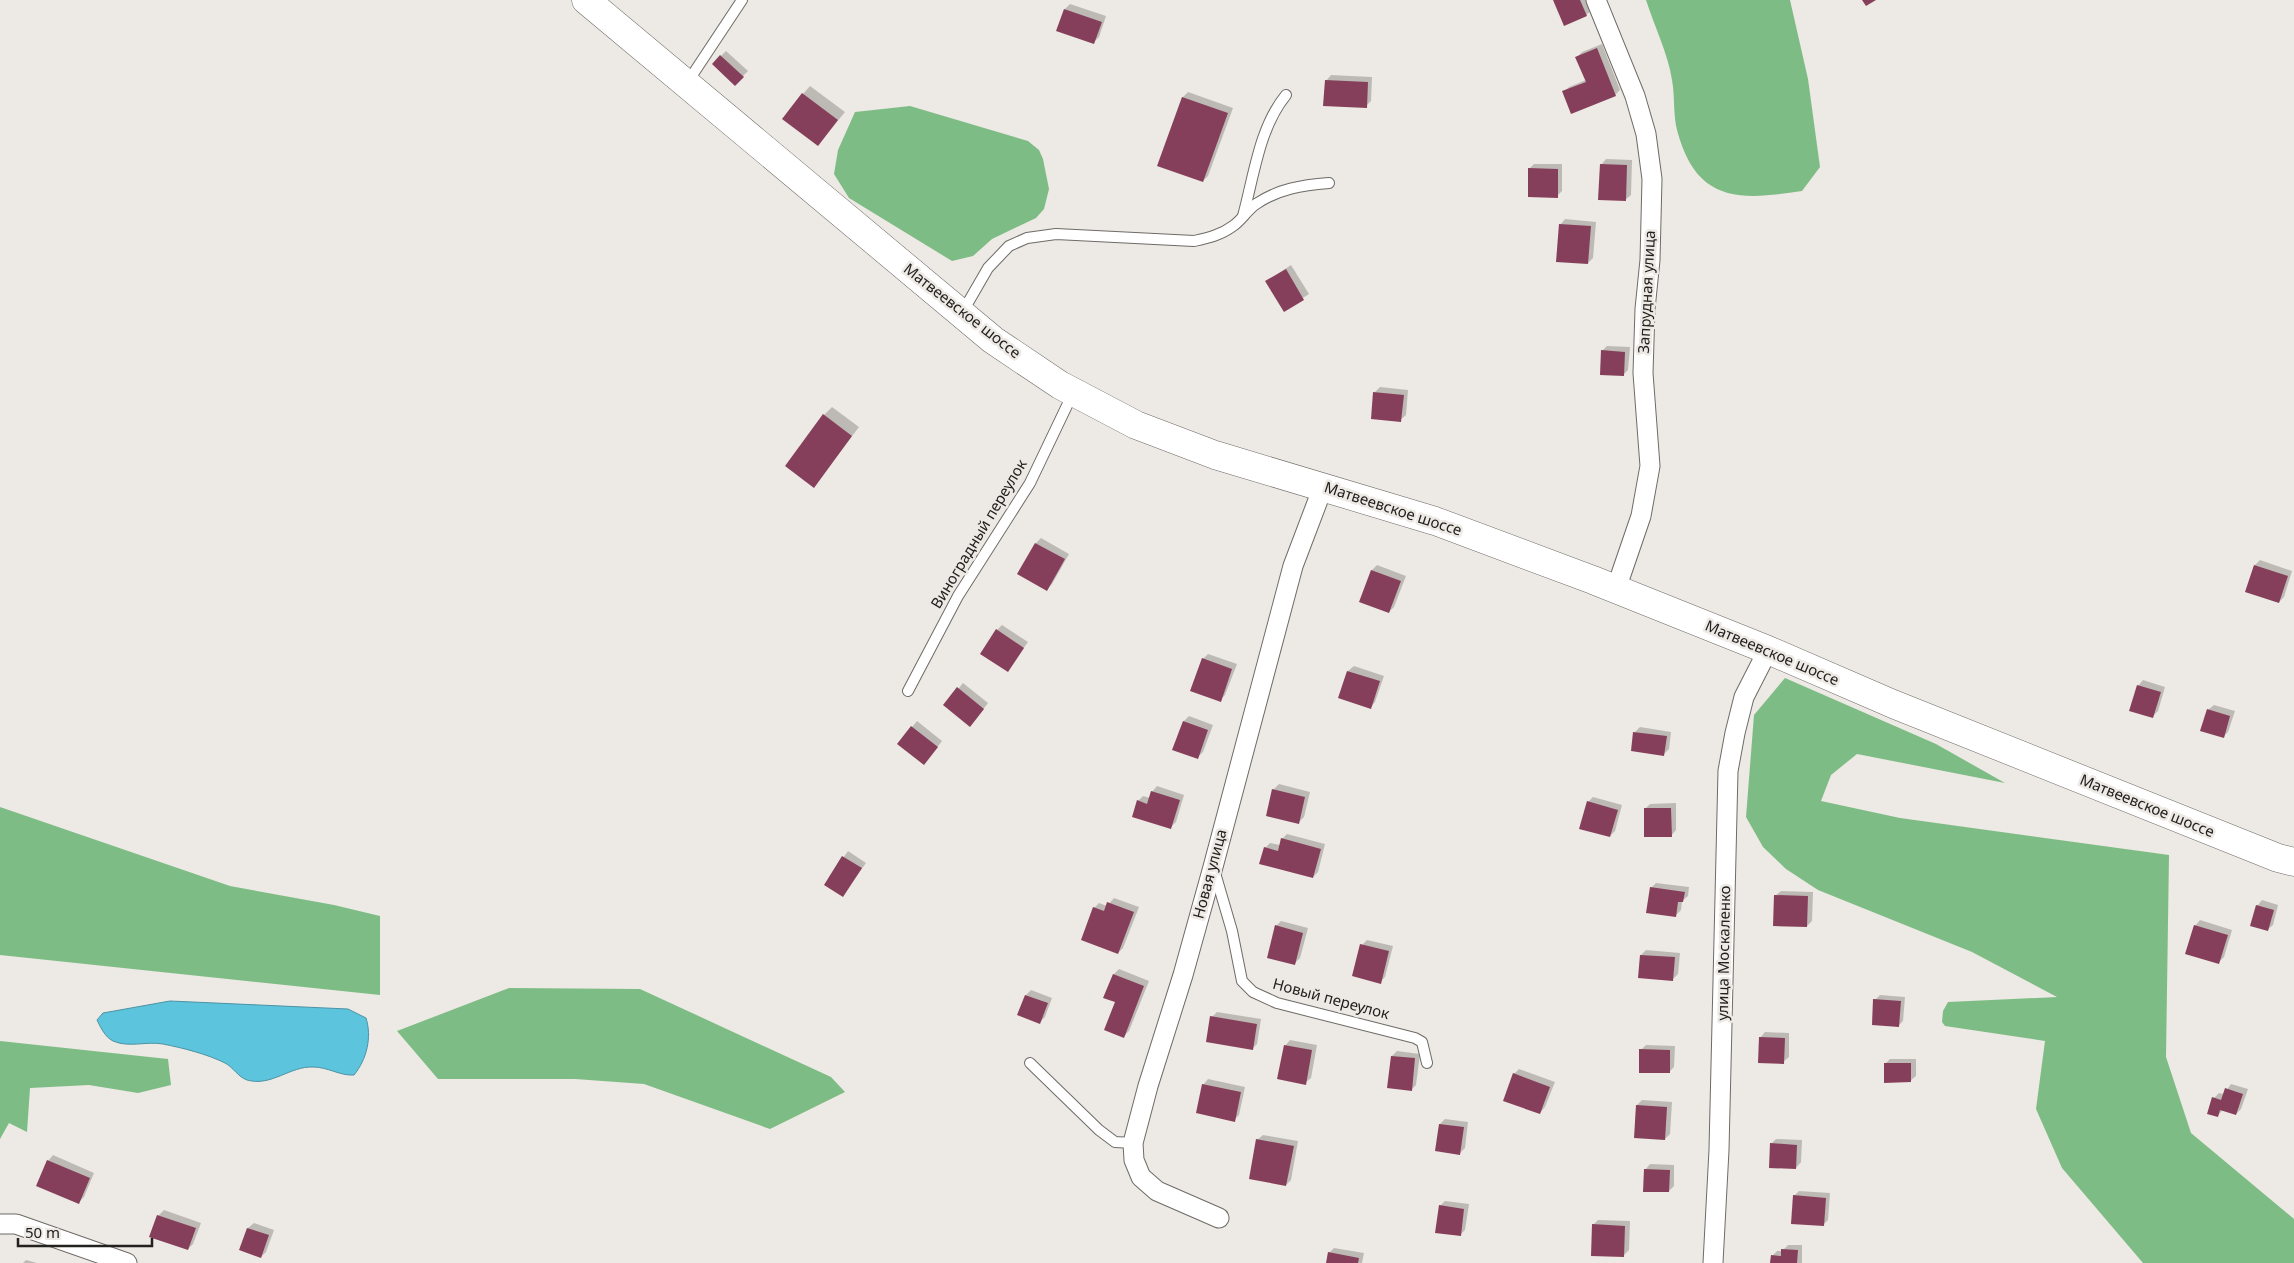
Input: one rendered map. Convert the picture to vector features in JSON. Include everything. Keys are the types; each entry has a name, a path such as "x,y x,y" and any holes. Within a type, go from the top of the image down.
{"main road":[{"name":"Матвеевское шоссе","path":"586,0 992,340 1074,392 1144,428 1215,455 1435,521 1616,589 1780,655 1893,704 2269,854 2294,862"}],"street":[{"name":"Запрудная улица","path":"1596,0 1635,96 1646,134 1652,180 1650,260 1645,309 1643,373 1650,466 1640,516 1616,589"},
{"name":"Новая улица","path":"1219,1218 1157,1191 1141,1177 1134,1160 1134,1143 1148,1086 1183,975 1213,867 1293,566 1323,487"},
{"name":"улица Москаленко","path":"1713,1263 1719,1150 1728,771 1735,732 1744,698 1780,655"},
{"path":"0,1224 16,1224 127,1263"}],"lane":[{"path":"686,84 742,0"},
{"path":"1243,216 1267,127 1277,107 1286,95"},
{"path":"962,314 988,268 1009,246 1027,238 1056,234 1194,241 1213,238 1233,226 1254,205 1284,190 1329,183"},
{"name":"Виноградный переулок","path":"908,691 958,596 1030,483 1074,392"},
{"name":"Новый переулок","path":"1213,867 1232,931 1242,981 1253,992 1276,1003 1415,1038 1422,1042 1428,1063"},
{"path":"1030,1064 1099,1130 1116,1142 1134,1143"}],"green space":[{"path":"1646,0 1790,0 1808,79 1820,167 1802,191 1758,196 1739,195 1723,191 1708,184 1696,171 1685,154 1677,130 1670,70"},
{"path":"910,106 1028,141 1039,150 1043,159 1049,189 1044,209 1036,218 992,239 973,256 952,261 849,198 834,174 838,150 855,112"},
{"path":"1785,678 1936,744 2005,783 1857,754 1831,775 1821,801 1900,818 2169,855 2166,1057 2191,1133 2294,1219 2294,1263 2143,1263 2062,1168 2036,1109 2045,1041 1945,1026 1942,1022 1943,1011 1948,1002 2057,997 1972,952 1818,890 1786,869 1763,847 1746,817 1754,715"},
{"path":"0,807 230,886 334,905 380,916 380,995 0,955"},
{"path":"509,988 640,989 831,1077 845,1092 770,1129 644,1084 575,1079 438,1079 397,1031"},
{"path":"0,1041 168,1059 171,1085 138,1093 89,1085 30,1088 27,1132 9,1123 0,1139"}],"water":[{"path":"170,1001 348,1009 366,1018 368,1025 367,1048 362,1062 354,1075 313,1067 296,1070 264,1081 256,1081 244,1079 225,1063 195,1052 163,1044 125,1044 113,1041 105,1035 97,1020 103,1013"}],"building":[{"path":"1553,0 1580,0 1587,16 1564,26"},
{"path":"1862,0 1876,0 1866,6"},
{"path":"1064,9 1102,22 1094,44 1056,31"},
{"path":"1597,48 1616,96 1571,114 1562,91 1586,82 1575,57"},
{"path":"720,55 744,77 735,86 712,64"},
{"path":"1325,80 1368,82 1367,108 1323,106"},
{"path":"802,93 838,120 818,146 782,119"},
{"path":"1182,97 1228,113 1203,182 1157,166"},
{"path":"1600,164 1627,165 1626,201 1598,200"},
{"path":"1528,168 1558,169 1558,198 1528,197"},
{"path":"1559,224 1591,226 1588,264 1556,262"},
{"path":"1286,269 1304,300 1284,312 1265,281"},
{"path":"1601,350 1625,352 1624,376 1600,375"},
{"path":"1373,392 1404,395 1401,422 1371,419"},
{"path":"823,414 852,436 814,488 785,466"},
{"path":"1035,543 1065,559 1047,591 1017,574"},
{"path":"2254,565 2288,576 2279,603 2245,592"},
{"path":"1371,570 1401,581 1389,613 1359,602"},
{"path":"996,629 1024,648 1008,672 980,654"},
{"path":"1202,658 1232,669 1221,702 1190,691"},
{"path":"1347,671 1380,681 1371,709 1338,698"},
{"path":"2137,685 2161,692 2153,718 2129,711"},
{"path":"957,687 984,709 970,727 943,705"},
{"path":"2207,709 2230,716 2224,738 2200,731"},
{"path":"1183,721 1208,730 1198,759 1172,750"},
{"path":"911,726 938,747 924,765 897,744"},
{"path":"1633,732 1667,736 1664,756 1631,751"},
{"path":"1272,789 1305,797 1299,824 1266,816"},
{"path":"1151,791 1180,800 1171,829 1132,817 1137,800 1147,804"},
{"path":"1587,801 1618,810 1610,837 1579,829"},
{"path":"1644,808 1671,808 1672,837 1644,837"},
{"path":"1281,838 1321,849 1313,878 1259,864 1264,847 1278,851"},
{"path":"842,856 862,868 843,897 824,885"},
{"path":"1650,887 1685,892 1683,902 1678,902 1676,917 1646,913"},
{"path":"1774,895 1808,896 1807,927 1773,926"},
{"path":"1107,902 1134,912 1118,954 1081,940 1093,907 1104,911"},
{"path":"2256,905 2274,910 2268,931 2250,926"},
{"path":"1275,925 1303,933 1295,965 1267,958"},
{"path":"2194,925 2228,935 2219,964 2185,954"},
{"path":"1360,944 1389,951 1381,984 1352,976"},
{"path":"1640,955 1675,957 1673,981 1638,978"},
{"path":"1113,974 1144,986 1124,1038 1104,1030 1115,1002 1103,998"},
{"path":"1025,995 1048,1003 1040,1024 1017,1015"},
{"path":"1873,999 1901,1001 1899,1027 1872,1025"},
{"path":"1210,1016 1257,1024 1253,1050 1206,1042"},
{"path":"1759,1037 1785,1038 1784,1064 1758,1063"},
{"path":"1284,1045 1312,1050 1306,1085 1277,1079"},
{"path":"1639,1049 1670,1050 1670,1073 1639,1073"},
{"path":"1391,1056 1415,1058 1412,1091 1387,1088"},
{"path":"1884,1063 1911,1063 1911,1082 1884,1083"},
{"path":"1513,1073 1550,1087 1540,1114 1503,1101"},
{"path":"1202,1084 1241,1092 1235,1122 1196,1113"},
{"path":"2225,1088 2243,1094 2236,1115 2220,1110 2218,1117 2207,1114 2212,1097 2221,1100"},
{"path":"1636,1105 1667,1107 1665,1140 1634,1138"},
{"path":"1439,1124 1464,1127 1460,1155 1435,1151"},
{"path":"1256,1139 1294,1146 1286,1186 1249,1179"},
{"path":"1770,1143 1797,1145 1796,1169 1769,1168"},
{"path":"47,1160 90,1178 79,1204 36,1186"},
{"path":"1644,1169 1670,1170 1669,1192 1643,1192"},
{"path":"1793,1195 1826,1198 1824,1226 1791,1224"},
{"path":"1439,1205 1464,1209 1461,1236 1435,1233"},
{"path":"157,1215 196,1228 188,1250 149,1237"},
{"path":"1592,1224 1625,1226 1624,1257 1591,1256"},
{"path":"247,1228 269,1235 261,1258 239,1250"},
{"path":"1781,1249 1798,1250 1797,1263 1770,1263 1771,1255 1781,1256"},
{"path":"1328,1252 1359,1258 1358,1263 1326,1263"}]}
